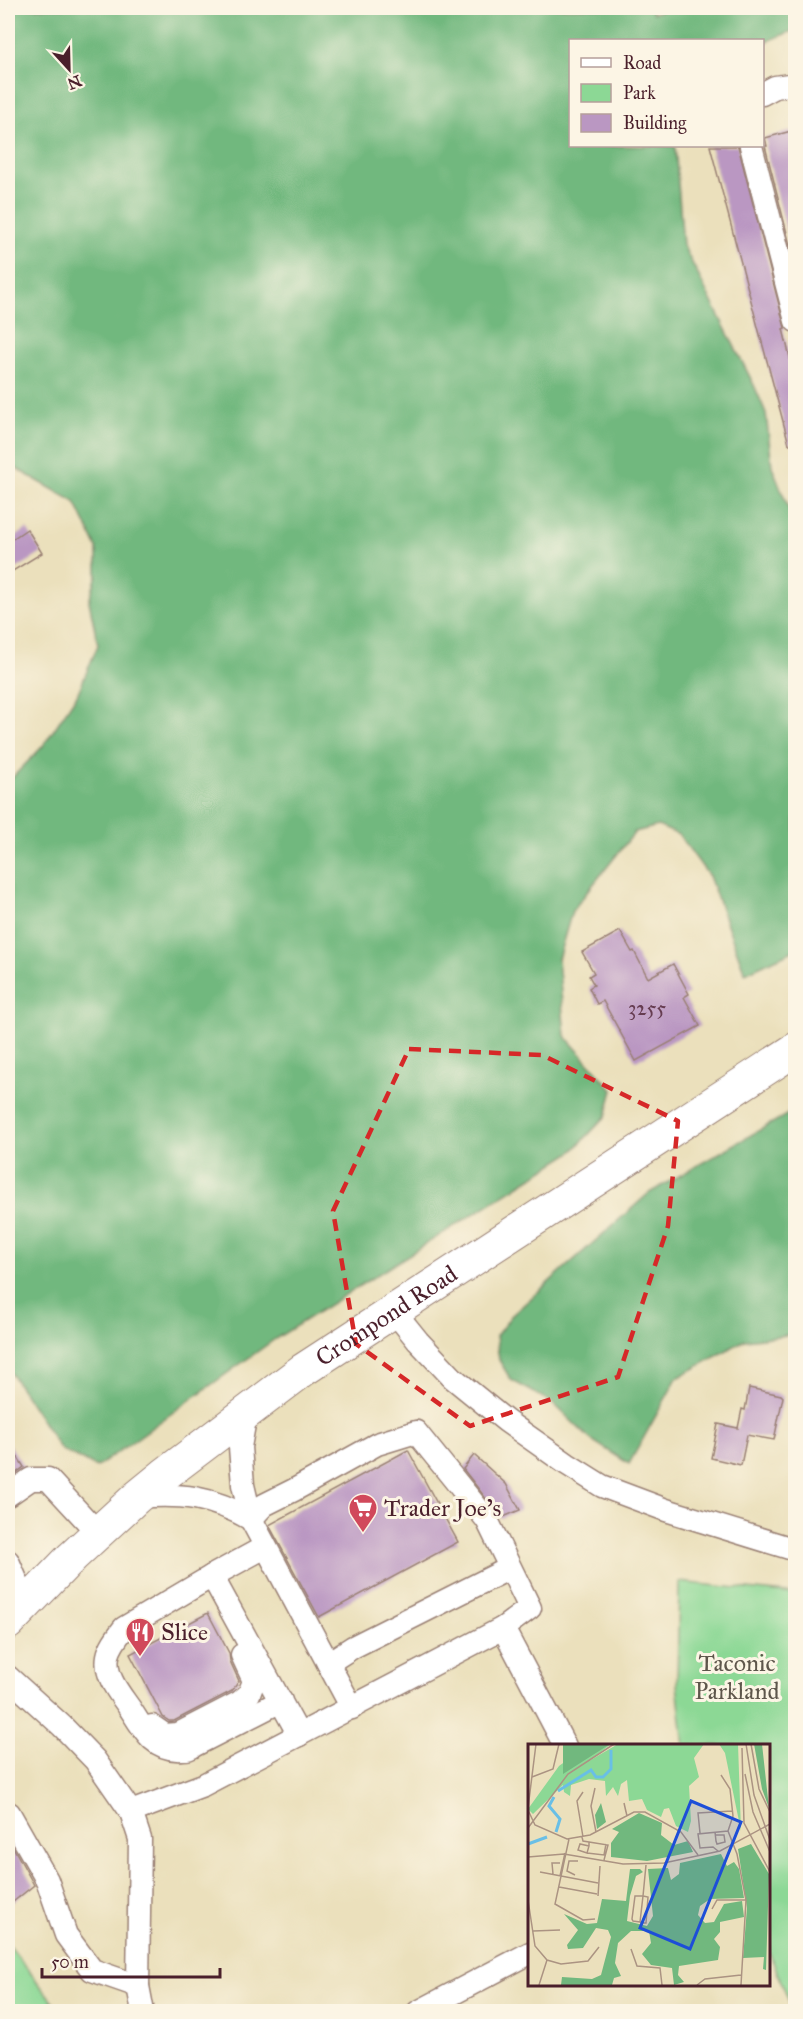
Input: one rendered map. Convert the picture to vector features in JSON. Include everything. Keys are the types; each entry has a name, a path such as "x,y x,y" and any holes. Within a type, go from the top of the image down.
{"highway":[{"name":"Crompond Road","path":"17,1613 137,1497 303,1370 795,1049"}],"street":[{"path":"764,93 775,87 795,84"},
{"path":"751,147 795,321"},
{"path":"393,1310 453,1378 506,1421 567,1464 602,1485 666,1510 795,1550"},
{"path":"246,1413 240,1447 243,1485 251,1519 352,1708"},
{"path":"131,1812 203,1785 503,1629 530,1608 487,1520 416,1432 377,1443 264,1505 251,1519"},
{"path":"8,1495 31,1479 48,1479 98,1533"},
{"path":"137,1497 187,1496 228,1506 251,1519"},
{"path":"265,1547 124,1628 108,1656 108,1671 116,1688 146,1734 161,1748 191,1748 281,1701"},
{"path":"8,1561 17,1613"},
{"path":"328,1663 353,1647 510,1568"},
{"path":"212,1576 299,1735"},
{"path":"124,1628 120,1658 124,1673 153,1728 165,1735 178,1734 240,1702 249,1694 254,1681 229,1630 233,1612"},
{"path":"503,1629 564,1744"},
{"path":"8,1677 62,1726 95,1760 131,1812 140,1839 138,1986 143,2012"},
{"path":"9,1813 47,1880 66,1935 92,1970 138,1986"},
{"path":"418,2012 528,1954"}],"highlighted area":[{"path":"409,1049 542,1055 678,1121 668,1226 618,1377 470,1426 356,1344 333,1211"}],"green space":[{"path":"8,8 650,8 653,13 670,8 795,8 795,30 764,43 764,39 569,39 569,147 675,147 683,245 766,413 772,466 795,525 795,950 745,973 709,876 679,835 658,826 635,832 572,911 558,959 565,1036 613,1090 606,1116 572,1152 275,1339 97,1467 61,1450 8,1369 8,782 43,746 77,695 98,645 89,601 97,575 97,548 75,502 8,464"},
{"path":"795,1110 795,1334 745,1340 677,1378 629,1464 590,1439 553,1403 511,1380 499,1360 496,1336 511,1316 649,1193"},
{"name":"Taconic Parkland","path":"679,1582 795,1594 795,2011 793,2011 770,1954 770,1744 684,1744 677,1684"},
{"path":"8,1944 60,2011 8,2011"}],"building":[{"path":"795,130 795,265 765,146 767,146 765,138"},
{"path":"710,147 738,147 785,328 783,329 795,378 795,444 789,444"},
{"path":"27,529 42,553 8,574 8,542"},
{"path":"620,931 648,978 673,964 689,994 684,997 700,1026 636,1061 603,1001 597,1004 589,988 594,985 589,976 594,973 582,952"},
{"path":"749,1388 783,1397 774,1440 747,1435 741,1465 711,1458 718,1424 738,1428 742,1409 745,1410"},
{"path":"8,1442 24,1467 8,1479"},
{"name":"Trader Joe's","path":"408,1450 458,1542 319,1617 269,1525"},
{"path":"474,1455 506,1484 520,1510 501,1518 463,1469"},
{"path":"208,1613 229,1653 239,1681 232,1691 174,1721 169,1721 163,1717 130,1654"},
{"path":"8,1838 34,1885 8,1906"}],"place":[{"name":"Trader Joe's","path":"363,1534"},
{"name":"Slice","path":"140,1658"}]}
